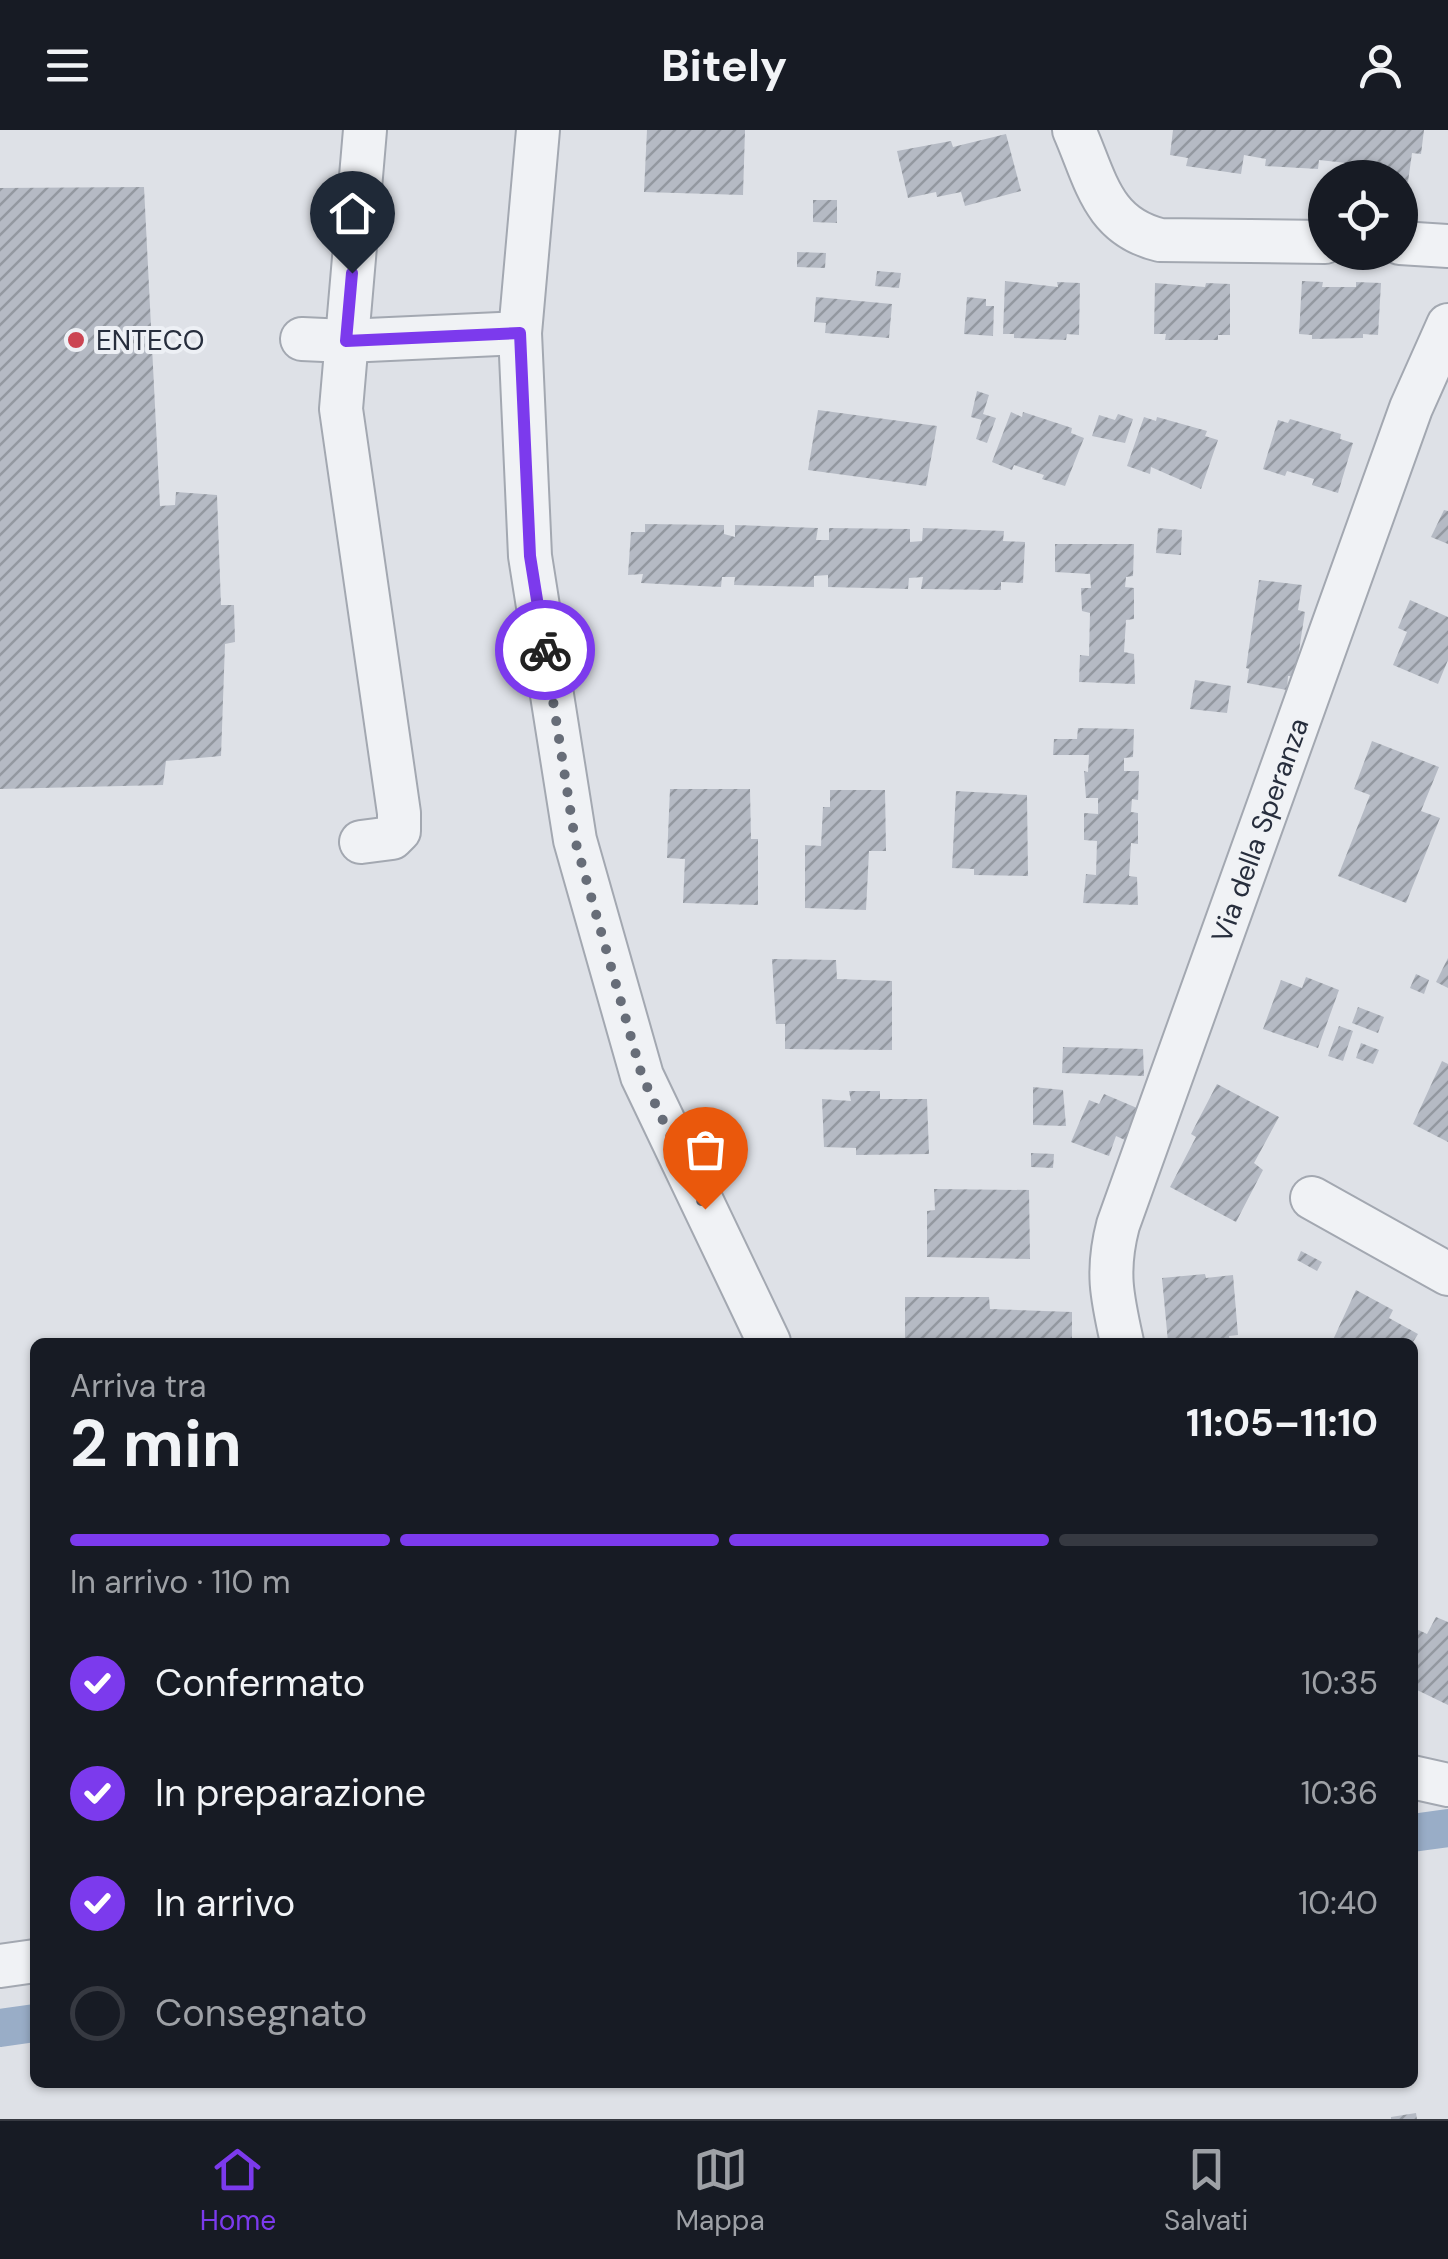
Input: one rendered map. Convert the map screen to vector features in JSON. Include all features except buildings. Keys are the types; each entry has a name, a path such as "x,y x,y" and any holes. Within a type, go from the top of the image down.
{"street":[{"path":"361,842 392,838 399,831 400,813 341,409 364,130"},
{"path":"538,130 520,333 530,556 575,840 642,1076 766,1338"},
{"path":"1074,130 1110,212 1138,235 1160,240 1308,242"},
{"path":"1418,245 1448,246"},
{"name":"Via della Speranza","path":"1121,1338 1109,1282 1110,1254 1118,1225 1411,408 1448,325"},
{"path":"302,339 346,341 520,333"},
{"path":"1312,1198 1448,1274"},
{"path":"1418,1759 1448,1755"},
{"path":"1418,1778 1448,1785"},
{"path":"0,1966 30,1963"}],"waterway":[{"path":"1418,1832 1448,1828"},
{"path":"0,2028 30,2024"}],"way so far":[{"path":"545,650 575,840 642,1076 705,1209"}],"place":[{"name":"ENTECO","path":"76,340"}],"route":[{"path":"352,273 346,341 520,333 530,556 545,650"}]}
